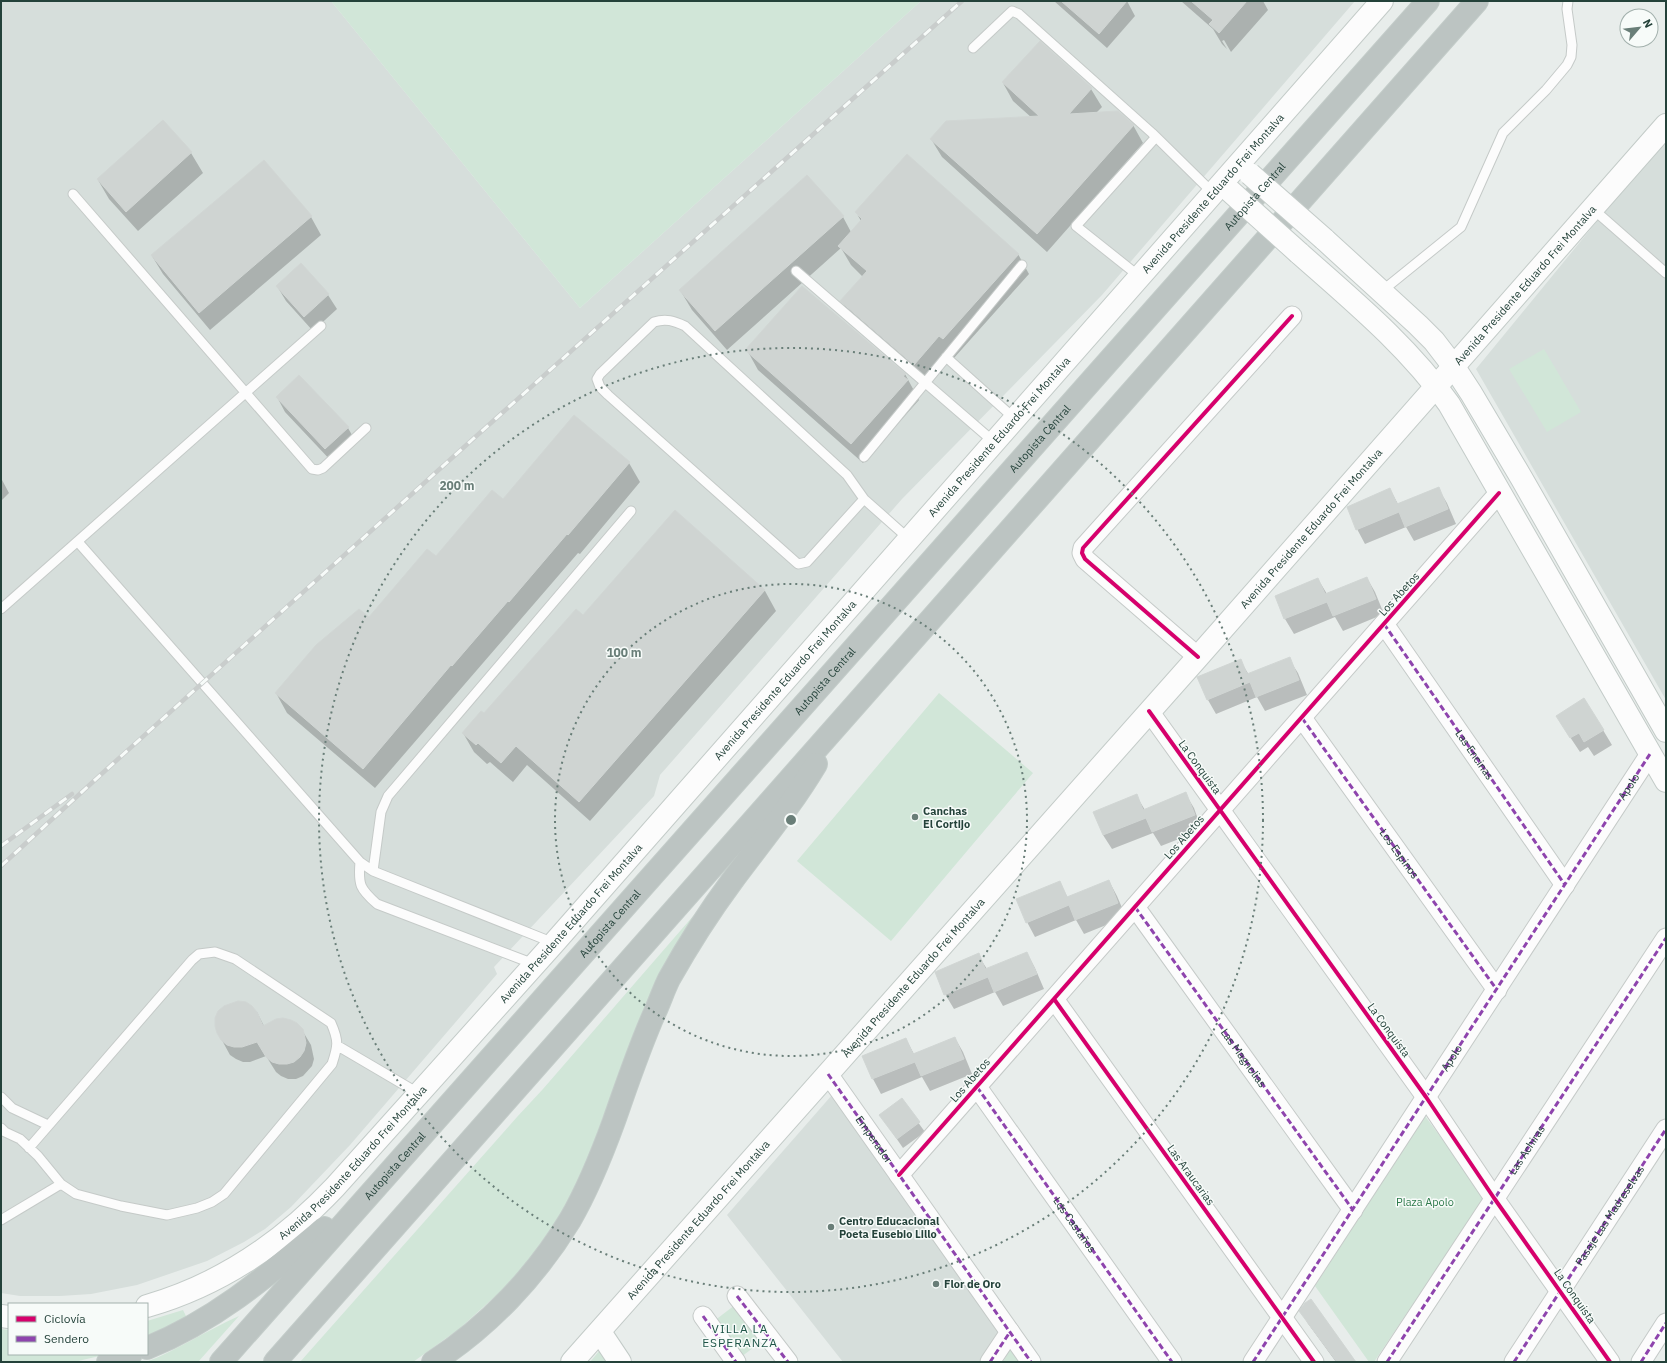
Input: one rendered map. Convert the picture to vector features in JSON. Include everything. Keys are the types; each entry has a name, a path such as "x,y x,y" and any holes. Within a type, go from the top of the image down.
{"highway":[{"name":"Autopista Central","path":"221,1362 1428,1"},
{"path":"275,1362 1478,1"},
{"path":"433,1362 461,1342 506,1302 539,1263 569,1220 586,1189 599,1159 641,1043 668,981 716,903 792,802 844,717"},
{"path":"148,1348 190,1328 235,1301 309,1241 390,1170"},
{"path":"108,1362 129,1355"}],"main road":[{"name":"Avenida Presidente Eduardo Frei Montalva","path":"148,1306 178,1296 215,1279 250,1259 284,1236 311,1212 335,1187 554,942 1140,277 1221,189 1244,169 1382,1"},
{"name":"Avenida Presidente Eduardo Frei Montalva","path":"572,1362 1198,657 1666,125"},
{"path":"1244,169 1382,291 1429,336 1454,367 1469,389 1522,479 1666,731"},
{"path":"1221,189 1299,253 1376,322 1409,354 1436,386 1449,404 1666,781"},
{"path":"1607,680 1628,666"},
{"path":"600,1332 620,1362"}],"street":[{"path":"1198,657 1085,559 1082,552 1083,548 1292,316"},
{"name":"Los Abetos","path":"899,1175 1500,494"},
{"name":"Las Encinas","path":"1384,624 1565,885"},
{"name":"La Conquista","path":"1149,711 1426,1097 1494,1198 1610,1362"},
{"name":"Los Espinos","path":"1302,718 1497,990"},
{"name":"Apolo","path":"1253,1362 1650,754"},
{"name":"Las Magnolias","path":"1135,907 1353,1210"},
{"name":"Las Achiras","path":"1387,1362 1666,938"},
{"name":"Las Araucarias","path":"1054,999 1314,1362"},
{"name":"Emperador","path":"828,1074 1031,1362"},
{"name":"Los Castaños","path":"977,1087 1172,1362"},
{"name":"Pasaje Las Madreselvas","path":"1514,1362 1666,1129"},
{"path":"737,1296 787,1362"},
{"path":"703,1316 736,1362"},
{"path":"1641,1362 1666,1323"},
{"path":"990,1362 1010,1332"}],"lane":[{"path":"1382,291 1461,227 1503,133 1546,90 1567,65 1571,57 1572,45 1567,8 1568,1"},
{"path":"972,48 1012,12 1019,14 1156,137 1221,189"},
{"path":"1140,277 1076,226 1156,137"},
{"path":"73,194 312,469 318,470 323,468 366,428"},
{"path":"1593,209 1666,273"},
{"path":"864,457 1022,265"},
{"path":"796,271 994,442"},
{"path":"864,500 807,562 798,564 608,395 600,387 597,380 600,374 654,322 664,319 674,321 685,326 847,475 864,500 909,539"},
{"path":"1,609 321,326"},
{"path":"946,357 1015,418"},
{"path":"373,871 381,812 388,796 631,511"},
{"path":"78,542 360,862 373,871 554,942"},
{"path":"360,862 358,880 365,894 377,904 534,964"},
{"path":"1,1128 5,1132 20,1139 61,1184 76,1194 121,1206 167,1215 197,1208 212,1202 224,1194 332,1064 338,1046 337,1035 331,1023 235,959 215,952 199,954 192,960 29,1148"},
{"path":"338,1046 418,1093"},
{"path":"1,1097 12,1108 48,1125"},
{"path":"1,1220 61,1184"}],"shaded area":[{"path":"1,1 331,1 580,308 921,1 1355,1 1102,295 902,499 660,775 654,796 494,967 497,974 350,1145 291,1207 265,1229 244,1242 207,1261 137,1285 91,1294 20,1296 1,1293"},
{"path":"1666,137 1666,700 1476,369"},
{"name":"Centro Educacional Poeta Eusebio Lillo","path":"832,1095 997,1329 997,1338 982,1362 843,1362 727,1215"}],"green space":[{"path":"331,1 921,1 580,308"},
{"path":"1544,349 1581,412 1547,432 1509,369"},
{"name":"Canchas El Cortijo","path":"939,693 1033,773 891,941 797,861"},
{"path":"694,915 665,966 631,1043 583,1171 560,1215 530,1259 500,1292 459,1329 413,1362 300,1362 543,1089"},
{"name":"Plaza Apolo","path":"1425,1116 1485,1197 1374,1362 1369,1362 1315,1286"},
{"path":"735,1305 762,1341 741,1357 714,1321"},
{"path":"183,1310 189,1322 148,1341 148,1321"},
{"path":"239,1316 198,1362 146,1362 170,1352 215,1327"},
{"path":"1,1329 8,1330 8,1355 104,1355 74,1362 1,1362"},
{"path":"1011,1347 1022,1362 1003,1362"},
{"path":"600,1350 608,1362 590,1362"}],"building":[{"path":"1061,1 1127,1 1099,34"},
{"path":"1191,1 1247,1 1219,33 1209,24 1213,20"},
{"path":"1040,41 1092,88 1069,114 1118,111 1134,125 1037,234 930,139 946,121 1039,116 1002,82"},
{"path":"163,120 192,152 126,212 97,179"},
{"path":"907,154 1019,254 943,339 939,336 914,365 840,301 867,271 838,246 862,219 855,212"},
{"path":"264,160 312,216 199,313 151,255"},
{"path":"807,175 844,216 715,331 679,290"},
{"path":"301,263 329,294 304,317 276,286"},
{"path":"802,286 906,374 903,376 908,380 851,444 745,350"},
{"path":"299,375 349,427 325,449 276,397"},
{"path":"574,415 630,462 509,602 508,601 452,666 451,665 363,769 275,693 316,645 359,609 369,617 427,549 436,556 492,490 503,499"},
{"path":"1439,487 1448,509 1405,527 1399,512 1356,530 1347,507 1390,488 1397,504"},
{"path":"675,510 765,590 579,802 516,746 501,763 478,743 476,745 462,733 481,711 484,713 576,609 583,615"},
{"path":"1367,577 1376,599 1333,616 1327,602 1284,619 1275,596 1318,578 1325,594"},
{"path":"1290,657 1299,680 1256,697 1250,682 1207,700 1197,677 1241,659 1247,674"},
{"path":"1584,698 1604,730 1584,742 1579,733 1570,738 1556,716"},
{"path":"1186,792 1195,815 1152,832 1146,818 1103,835 1093,812 1137,794 1143,810"},
{"path":"1109,880 1118,903 1075,920 1069,905 1026,923 1016,899 1060,881 1067,897"},
{"path":"1027,952 1037,974 994,992 988,977 944,995 935,972 979,953 985,969"},
{"path":"238,1001 246,1002 252,1006 257,1012 263,1026 276,1019 283,1018 297,1023 303,1029 306,1043 304,1051 300,1057 294,1062 279,1064 272,1062 266,1057 257,1042 242,1047 234,1047 227,1045 221,1040 215,1026 215,1018 218,1011 224,1006"},
{"path":"955,1037 964,1059 921,1076 915,1062 872,1079 862,1056 906,1038 913,1054"},
{"path":"902,1098 920,1122 897,1139 879,1115"},
{"path":"1311,1299 1356,1362 1337,1362 1299,1311 1305,1303"}],"railway":[{"path":"1,866 473,439 962,1"},
{"path":"1,846 72,794"}],"marked path":[{"path":"1384,624 1565,885"},
{"path":"1302,718 1497,990"},
{"path":"1253,1362 1650,754"},
{"path":"1135,907 1353,1210"},
{"path":"1387,1362 1666,938"},
{"path":"828,1074 1031,1362"},
{"path":"977,1087 1172,1362"},
{"path":"1514,1362 1666,1129"},
{"path":"737,1296 788,1362"},
{"path":"703,1316 736,1362"},
{"path":"1641,1362 1666,1323"},
{"path":"990,1362 1010,1332"}],"cycle path":[{"path":"1198,657 1085,559 1082,553 1083,548 1292,316"},
{"path":"899,1175 1499,493"},
{"path":"1149,711 1426,1097 1494,1198 1610,1362"},
{"path":"1054,999 1314,1362"}],"place":[{"name":"Canchas El Cortijo","path":"915,817"},
{"name":"Centro Educacional Poeta Eusebio Lillo","path":"831,1227"},
{"name":"Flor de Oro","path":"936,1284"}],"district":[{"name":"VILLA LA ESPERANZA","path":"740,1335"}]}
